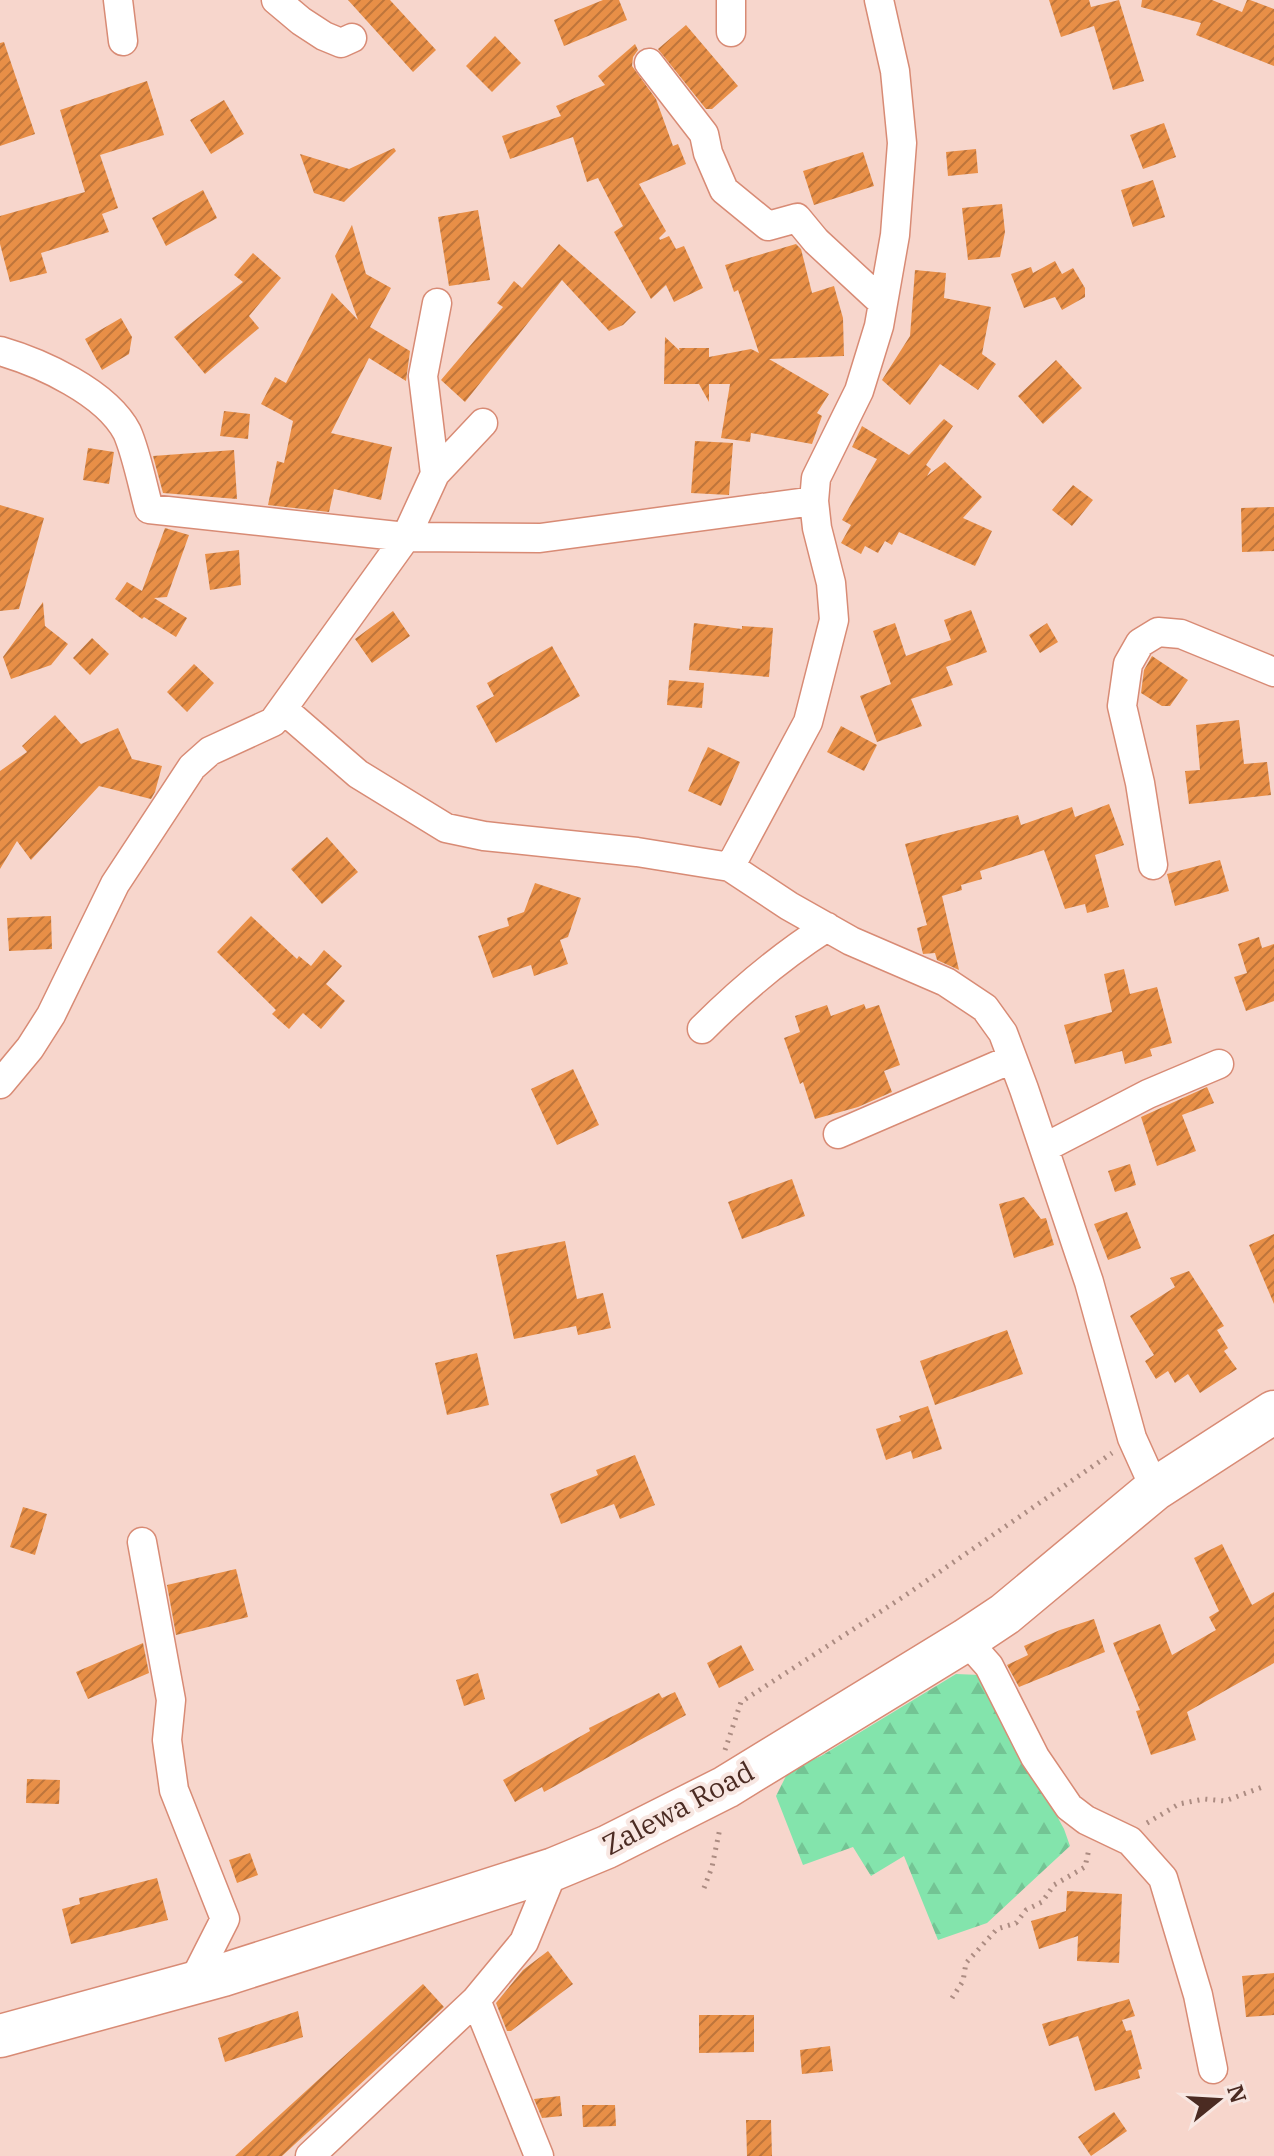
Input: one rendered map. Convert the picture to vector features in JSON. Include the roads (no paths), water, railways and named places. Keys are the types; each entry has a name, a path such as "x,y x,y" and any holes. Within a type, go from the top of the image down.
{"highway":[{"name":"Zalewa Road","path":"0,2036 192,1984 554,1869 607,1847 726,1787 966,1640 1005,1614 1155,1489 1272,1415"}],"street":[{"path":"118,0 123,41"},
{"path":"276,0 324,36 341,43 352,38"},
{"path":"731,0 731,32"},
{"path":"730,867 808,722 834,620 831,583 817,528 814,501 816,478 859,391 883,303 895,235 902,143 895,71 879,0"},
{"path":"649,63 704,134 708,153 724,190 768,226 797,218 816,241 883,303"},
{"path":"435,474 423,376 437,303"},
{"path":"0,351 45,366 106,406 127,432 149,509 406,537 540,538 814,501"},
{"path":"0,1084 30,1048 51,1015 115,884 192,767 210,751 273,722 406,537 435,474 483,423"},
{"path":"1153,865 1140,783 1122,706 1128,664 1140,643 1158,632 1181,634 1274,672"},
{"path":"283,709 358,774 446,828 484,836 637,852 730,867 789,906 897,963 946,982 985,1008 1003,1033 1044,1148 1089,1282 1132,1438 1155,1489"},
{"path":"702,1029 762,972 827,927"},
{"path":"838,1134 1012,1059"},
{"path":"1044,1148 1148,1094 1219,1064"},
{"path":"142,1542 171,1700 167,1740 174,1790 225,1919 192,1984"},
{"path":"966,1640 989,1666 1021,1732 1052,1786 1069,1807 1096,1825 1130,1841 1163,1878 1198,1995 1213,2069"},
{"path":"310,2156 476,2000 524,1942 554,1869"},
{"path":"476,2000 539,2156"}]}
